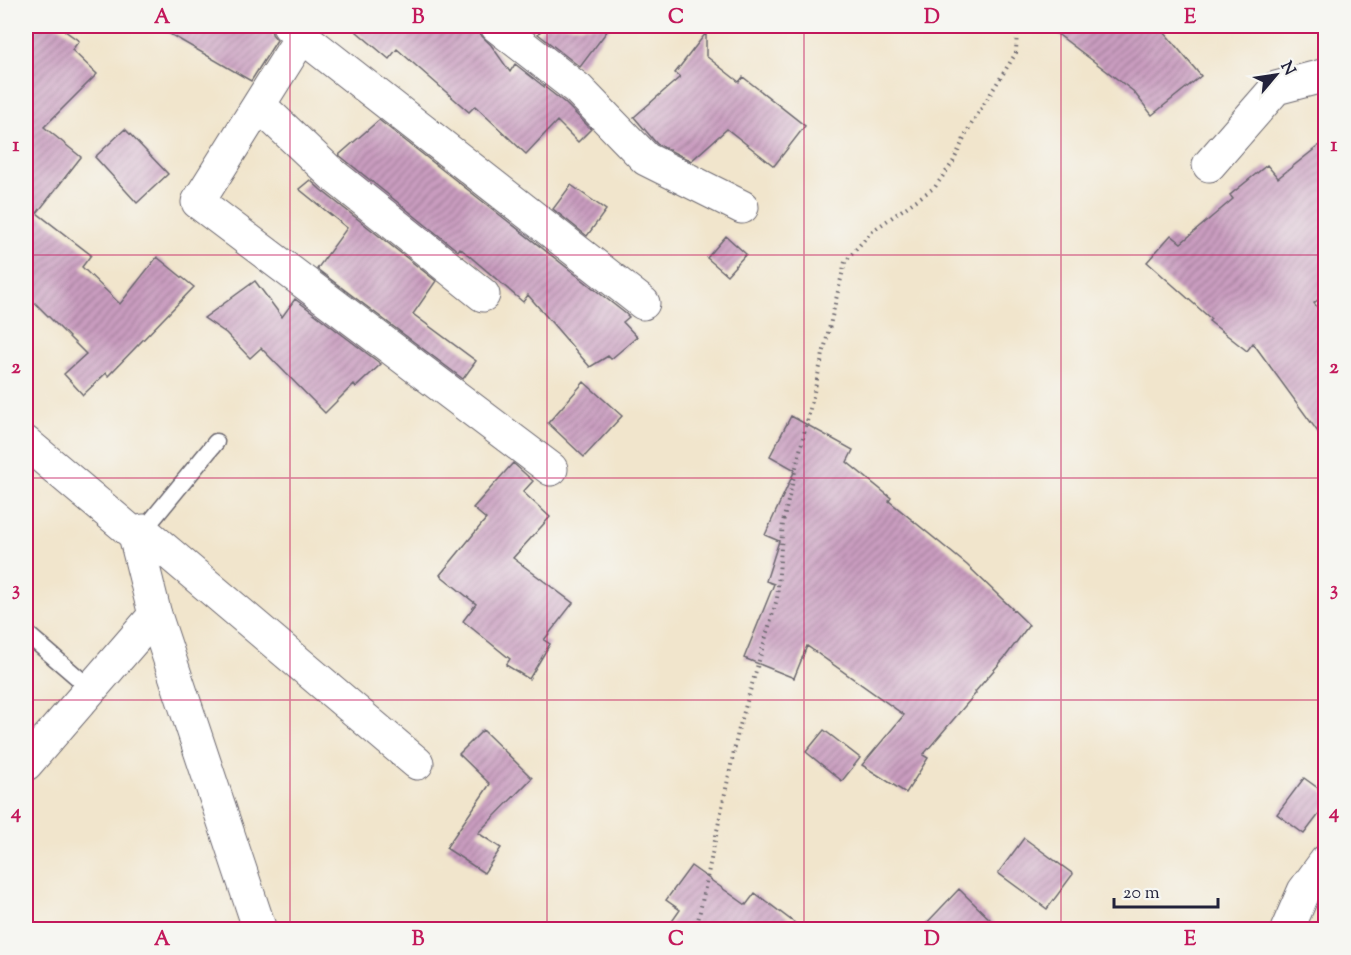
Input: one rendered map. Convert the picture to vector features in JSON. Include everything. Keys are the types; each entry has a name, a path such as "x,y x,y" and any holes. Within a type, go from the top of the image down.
{"street":[{"path":"497,26 578,89 646,159 742,207"},
{"path":"551,469 198,202 259,105 295,31 643,303"},
{"path":"1209,165 1276,88 1326,75"},
{"path":"259,105 333,175 483,295"},
{"path":"26,443 139,533 417,763"},
{"path":"139,533 155,615 260,930"},
{"path":"26,764 155,615"},
{"path":"1287,930 1304,891 1326,861"}],"lane":[{"path":"139,533 216,442"},
{"path":"26,633 91,689"}],"path":[{"path":"696,930 738,732 777,599 783,522 845,262 871,232 935,187 953,162 969,128 1016,53 1017,26"}],"building":[{"path":"26,26 58,26 79,41 72,50 97,74 44,127 81,157 37,213 91,255 82,267 120,304 157,257 194,287 108,376 106,373 83,395 64,374 86,354 26,294"},
{"path":"156,26 271,26 272,34 277,40 251,81"},
{"path":"350,26 478,26 480,34 491,45 510,72 515,64 565,103 591,129 578,142 557,121 526,154 475,106 469,112 397,49 389,59"},
{"path":"545,26 611,26 580,67 538,34"},
{"path":"1047,26 1159,26 1201,76 1152,115 1133,91"},
{"path":"706,33 706,56 739,82 743,77 805,126 774,166 727,129 691,161 657,144 634,117 680,77 675,73"},
{"path":"379,120 626,314 629,317 623,322 637,337 611,359 608,356 590,367 528,295 523,302 460,248 458,251 339,155"},
{"path":"125,129 168,174 137,203 95,157"},
{"path":"1326,140 1326,293 1314,303 1326,319 1326,443 1253,343 1247,351 1209,321 1211,319 1147,262 1171,235 1181,243 1233,199 1230,195 1267,165 1278,178"},
{"path":"310,180 436,281 413,314 476,361 463,379 317,269 347,228 299,189"},
{"path":"571,185 606,210 587,236 553,209"},
{"path":"726,236 746,254 727,275 707,258"},
{"path":"255,281 282,317 295,299 381,364 356,387 354,384 325,413 261,348 250,358 226,333 204,318"},
{"path":"584,382 622,416 584,457 548,423"},
{"path":"791,416 853,450 847,462 891,498 889,501 967,565 1029,625 976,693 923,755 928,758 906,793 862,765 904,715 807,646 794,678 744,658 774,584 766,581 779,541 765,535 795,470 770,456"},
{"path":"513,463 533,481 523,492 550,517 513,558 573,603 544,640 550,644 529,679 506,665 510,659 463,621 476,604 440,575 486,519 473,508"},
{"path":"483,730 532,778 478,833 501,848 484,873 446,848 490,784 459,754"},
{"path":"824,730 860,758 842,781 806,752"},
{"path":"1304,778 1326,794 1326,805 1304,834 1277,814"},
{"path":"1024,838 1073,874 1047,909 998,873"},
{"path":"691,866 746,905 755,893 804,930 666,930 680,910 666,900"},
{"path":"959,889 1001,930 920,930"}]}
